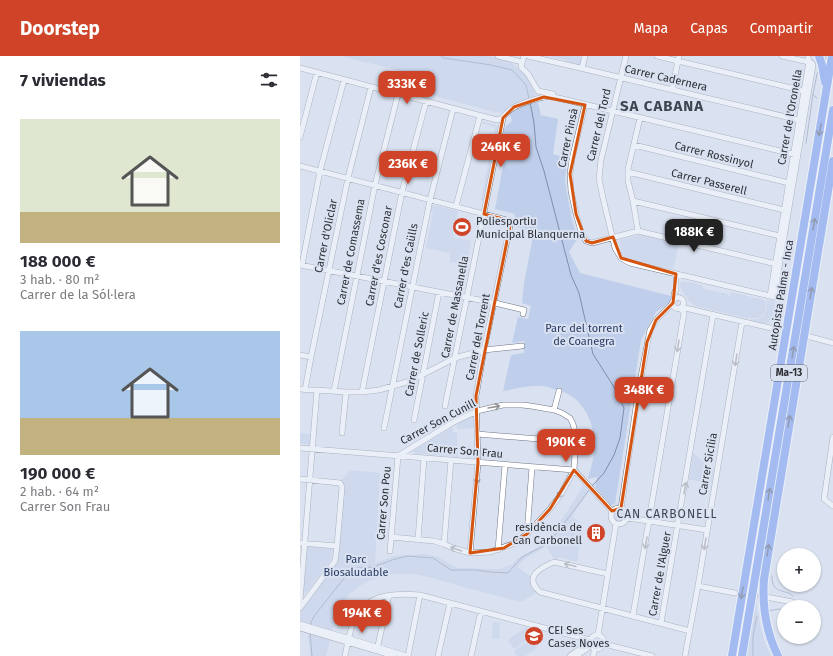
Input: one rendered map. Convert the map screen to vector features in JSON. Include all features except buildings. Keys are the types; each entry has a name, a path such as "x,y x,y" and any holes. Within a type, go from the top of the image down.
{"highway":[{"path":"819,56 823,70 826,92"},
{"name":"Autopista Palma - Inca","path":"732,656 832,56"},
{"name":"Autopista Palma - Inca","path":"742,656 833,110"},
{"path":"820,186 833,146"},
{"path":"778,656 770,638 766,620 763,598 764,579 833,161"},
{"path":"758,560 758,599 760,613 764,633 773,656"}],"street":[{"path":"498,56 522,62"},
{"path":"524,56 521,67 528,74 538,91 554,95 556,98"},
{"name":"Carrer Cadernera","path":"528,56 799,120"},
{"path":"582,68 585,56"},
{"name":"Carrer del Tord","path":"626,56 601,160 599,179 616,248 621,258 630,263 770,296"},
{"path":"657,56 678,58 804,91"},
{"path":"782,56 809,62 808,56"},
{"path":"672,90 678,58"},
{"name":"Carrer de l'Oronella","path":"809,62 799,120 795,154 774,297 770,296 784,210 789,183 795,154 812,65 812,63 809,62"},
{"path":"300,68 497,120 503,118 512,108 525,103 547,97 556,98 795,154"},
{"path":"300,137 317,72"},
{"path":"344,80 320,171 301,265 467,297 524,310 523,314"},
{"name":"Carrer d'Oliclar","path":"303,389 311,358 348,178 371,87"},
{"name":"Carrer de Comassema","path":"334,391 375,185 398,94"},
{"name":"Carrer d'es Cosconar","path":"362,392 402,192 426,102"},
{"name":"Carrer Pinsà","path":"585,105 572,158 570,174 571,191 581,231 586,240 592,243 638,231"},
{"name":"Carrer d'es Caülls","path":"384,428 430,200 452,109"},
{"path":"456,206 480,116"},
{"name":"Carrer de Massanella","path":"445,406 503,118"},
{"path":"640,118 628,169 628,182 634,201 638,231 776,264"},
{"name":"Carrer Rossinyol","path":"634,145 789,183"},
{"path":"300,166 484,214"},
{"name":"Carrer Passerell","path":"628,172 784,210"},
{"path":"634,201 780,236"},
{"name":"Carrer del Torrent","path":"470,553 478,463 476,396 484,350 512,221 484,214"},
{"path":"633,615 684,313 679,308 674,306 673,301 676,289 676,274"},
{"path":"676,289 683,300 693,310"},
{"name":"Carrer de Solleric","path":"414,420 439,292"},
{"path":"621,508 650,330 656,320 665,312 673,301 678,298 683,300"},
{"path":"679,308 683,305 683,300"},
{"path":"665,312 679,308 693,310 779,330"},
{"name":"Carrer de l'Alguer","path":"661,623 713,315"},
{"name":"Carrer Sicília","path":"685,656 742,322"},
{"path":"807,336 833,343"},
{"path":"303,389 346,392 379,390 410,381 455,358 484,350 522,346"},
{"path":"300,356 311,358"},
{"path":"300,602 302,543 310,480 318,390"},
{"path":"554,410 559,391"},
{"path":"342,433 346,392"},
{"name":"Carrer Son Cunill","path":"391,537 434,541 470,553 490,552 516,543 527,534 550,510 561,494 574,470 576,442 575,431 570,418 554,410 531,406 511,405 495,407 477,411 452,423 398,456"},
{"path":"478,434 576,442"},
{"path":"833,437 831,468 824,499 833,506"},
{"name":"Carrer Son Frau","path":"300,448 574,470"},
{"name":"Carrer Son Pou","path":"390,551 398,456"},
{"path":"418,540 424,458"},
{"path":"444,544 451,460"},
{"path":"498,550 505,465"},
{"path":"527,534 532,467"},
{"path":"574,470 612,511"},
{"path":"300,479 340,483 342,487 335,561 300,608"},
{"path":"598,635 616,524 611,518 611,513 616,508 621,508 626,513 627,518"},
{"path":"627,518 649,520 707,530"},
{"path":"616,524 624,522 627,518"},
{"path":"302,543 337,546"},
{"path":"608,574 554,562 537,571 533,577 533,580 534,587 540,592 690,631"},
{"path":"698,586 735,593"},
{"path":"345,656 354,620 362,608 374,599 389,595 407,594 420,595 480,611 593,645 602,647 604,644 652,656"},
{"path":"377,649 389,595"},
{"path":"300,628 309,629 377,649 408,656 420,595"},
{"path":"766,597 782,600"},
{"path":"438,656 450,603"},
{"path":"471,656 480,611"},
{"path":"300,624 309,629"},
{"path":"593,656 592,637 598,635 602,637 604,639 604,644"},
{"path":"570,656 593,645"},
{"path":"576,656 593,645"},
{"path":"593,645 597,656"},
{"path":"377,649 394,656"},
{"path":"625,656 626,649"}],"highlighted area":[{"path":"544,97 585,105 570,174 576,214 586,241 592,243 613,237 621,258 676,274 673,303 656,320 647,342 621,508 612,511 574,470 550,509 527,534 504,548 470,553 478,463 476,396 511,221 484,214 503,118 514,107"}],"green space":[{"name":"Parc del torrent de Coanegra","path":"344,56 489,56 510,61 528,78 537,98 541,115 558,119 553,154 567,158 565,182 572,220 578,238 569,252 580,273 675,297 656,312 641,340 615,504 611,505 595,487 597,477 588,479 594,453 593,431 587,414 576,399 568,394 545,386 503,391 511,355 524,353 524,341 512,343 518,317 528,319 531,306 522,303 524,283 534,231 513,226 515,214 495,209 508,139 502,133 506,126 512,121 509,113 494,112 424,93 428,76 414,74"},
{"path":"548,56 580,56 582,60 580,65"},
{"path":"481,123 498,126 483,201 481,200 495,127"},
{"path":"432,205 458,211 453,237 471,241 467,265 450,262 450,253 426,248 433,212 430,211"},
{"path":"639,235 679,244 673,269 632,260 624,255 619,242 620,240"},
{"path":"684,281 702,285 703,289 728,294 728,296 730,296 731,292 764,300 766,303 764,315 758,318 746,318 695,306 689,301 680,287 681,282"},
{"path":"775,299 773,314 767,323 763,324 750,321 765,315 766,300 773,301"},
{"path":"472,416 474,417 475,428 457,429 457,424"},
{"path":"453,426 453,432 457,432 458,457 413,452 414,449"},
{"path":"300,433 310,434 310,444 300,444"},
{"path":"693,453 714,470 712,483 689,480"},
{"name":"Parc Biosaludable","path":"350,470 380,473 375,563 395,556 424,554 436,556 457,568 500,569 511,565 518,558 542,545 567,512 583,486 589,492 572,516 583,525 577,562 558,557 557,560 554,559 546,546 528,557 518,567 530,576 531,586 536,593 521,602 426,576 396,574 382,576 359,586 350,594 336,617 332,631 300,622 300,611 328,576 338,558 344,487 341,481"},
{"path":"618,509 623,511 625,516 623,521 618,523 613,521 611,516 613,511"},
{"path":"307,546 333,549 330,561 307,592 304,593 303,591"},
{"path":"756,599 761,628 771,656 747,656"},
{"path":"493,622 500,623 499,639 492,638"},
{"path":"526,627 533,636 514,649 508,640"},
{"path":"309,634 330,640 326,656 310,656 308,639"},
{"path":"531,639 537,648 525,656 517,656 514,651"}],"waterway":[{"path":"441,56 444,58 491,65 512,70 526,85 529,99"},
{"path":"825,63 826,56"},
{"path":"806,143 813,94 819,71"},
{"path":"813,95 817,98"},
{"path":"530,102 536,147 544,171 571,275 579,293 593,354 614,387 624,408 620,438 614,455 604,473 592,486"},
{"path":"311,626 311,622 315,615 333,592 346,576 357,568 373,567 407,556 433,558 451,570 476,570 508,573 522,557 543,546 557,533 589,490"},
{"path":"772,576 776,589 793,596"},
{"path":"769,611 777,609"},
{"path":"753,656 753,636 757,616"},
{"path":"310,633 312,656"}],"tunnel":[{"path":"740,594 766,597"}],"place":[{"name":"Poliesportiu Municipal Blanquerna","path":"462,227"},
{"name":"residència de Can Carbonell","path":"596,533"},
{"name":"CEI Ses Cases Noves","path":"534,636"}],"district":[{"name":"SA CABANA","path":"662,106"},
{"name":"CAN CARBONELL","path":"667,514"}]}
